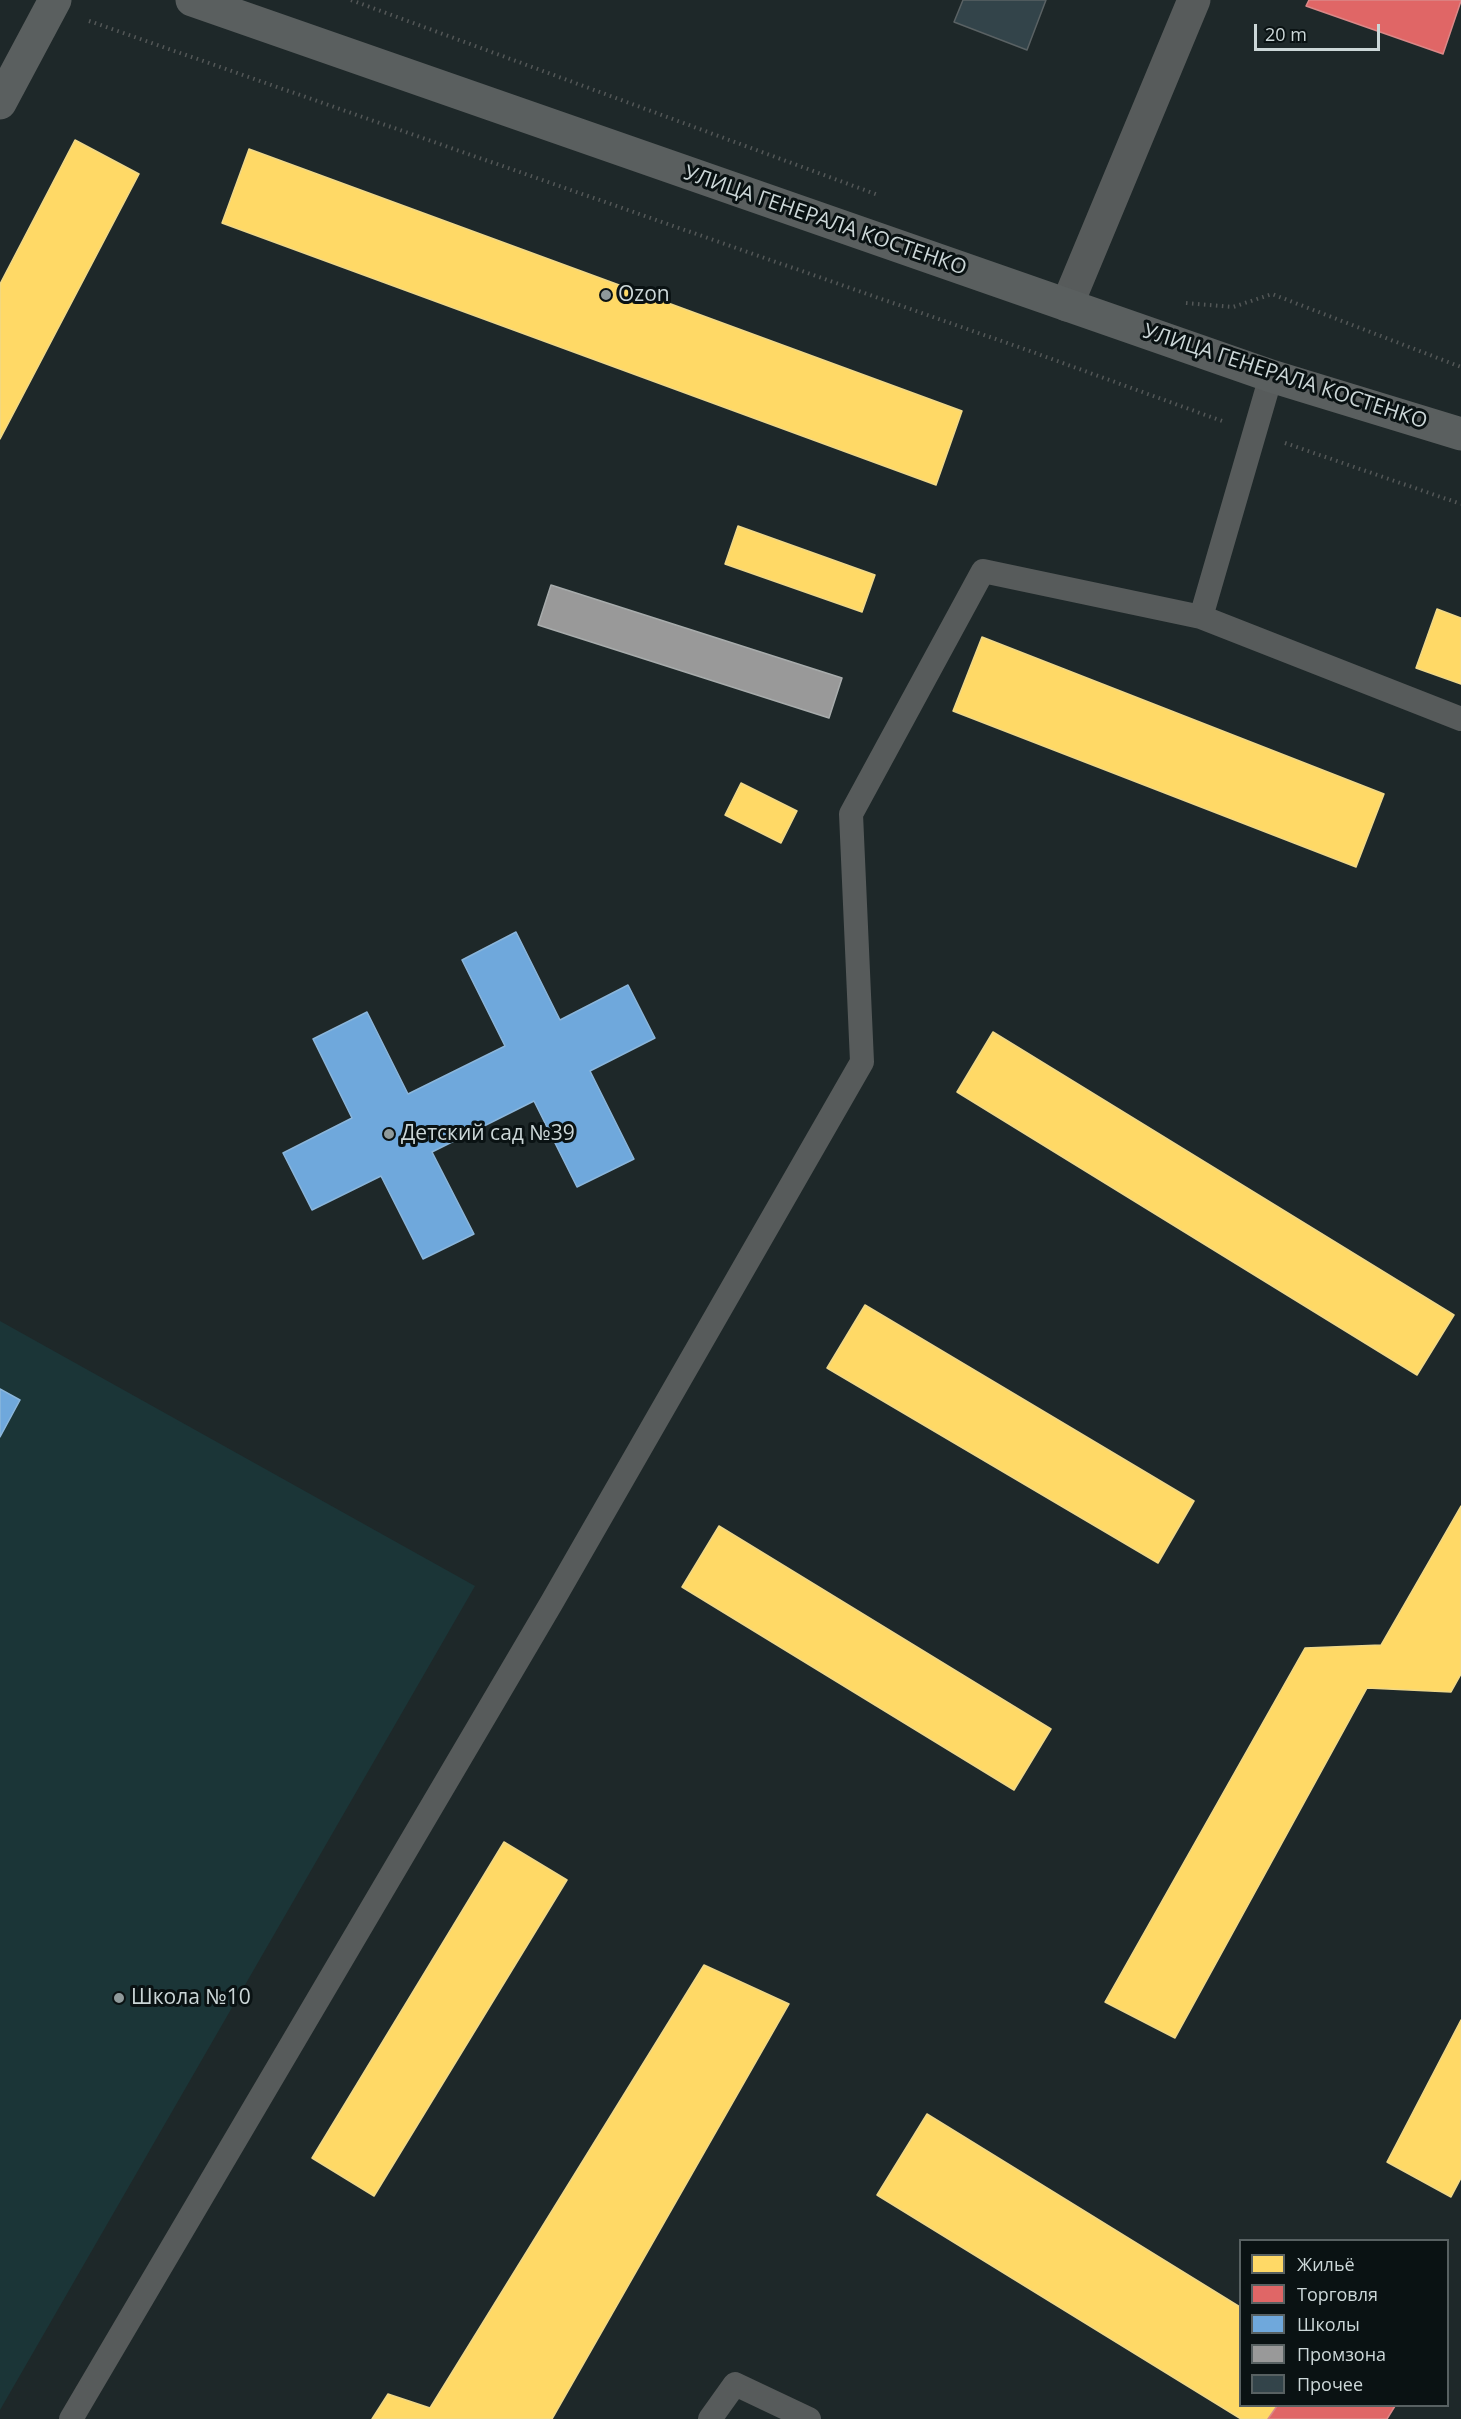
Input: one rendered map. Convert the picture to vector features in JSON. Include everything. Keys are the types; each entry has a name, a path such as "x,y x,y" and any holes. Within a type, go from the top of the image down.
{"main road":[{"name":"УЛИЦА ГЕНЕРАЛА КОСТЕНКО","path":"192,0 1271,376 1461,434"},
{"path":"0,103 53,4"}],"street":[{"path":"1067,305 1194,0"}],"lane":[{"path":"1201,617 1271,376"},
{"path":"70,2419 552,1602 862,1062 851,814 983,571 1201,617 1461,719"},
{"path":"710,2419 735,2384 809,2419"}],"path":[{"path":"351,0 879,195"},
{"path":"53,4 1461,504"},
{"path":"1178,303 1233,307 1272,294 1461,367"}],"shaded area":[{"name":"Школа №10","path":"0,1321 475,1586 0,2410"}],"building: Жильё":[{"path":"75,140 139,174 0,439 0,284"},
{"path":"249,149 962,411 936,485 222,223"},
{"path":"738,526 875,575 862,612 725,564"},
{"path":"1437,609 1461,618 1461,684 1416,668"},
{"path":"982,637 1384,794 1356,867 953,711"},
{"path":"741,783 797,811 781,843 725,815"},
{"path":"993,1032 1454,1315 1417,1375 957,1092"},
{"path":"865,1305 1194,1501 1158,1563 827,1368"},
{"path":"1461,1506 1461,1674 1451,1692 1367,1688 1175,2038 1105,2002 1305,1648 1381,1645"},
{"path":"719,1526 1051,1729 1014,1790 682,1587"},
{"path":"504,1842 567,1880 374,2196 312,2158"},
{"path":"704,1965 789,2004 552,2419 372,2419 388,2394 430,2408"},
{"path":"1461,2020 1461,2178 1451,2197 1387,2162"},
{"path":"927,2114 1239,2306 1239,2407 1276,2407 1268,2419 1241,2419 877,2195"}],"building: Торговля":[{"path":"1309,0 1461,1 1443,54 1306,6"},
{"path":"1276,2407 1394,2407 1387,2419 1268,2419"}],"building: Школы":[{"path":"516,932 560,1020 628,985 655,1038 590,1071 634,1159 577,1187 534,1101 432,1152 474,1234 423,1259 381,1176 312,1210 283,1153 352,1118 313,1039 367,1012 408,1094 505,1046 462,960"},
{"path":"0,1389 20,1400 0,1437"}],"building: Промзона":[{"path":"551,585 842,678 829,718 538,625"}],"building: Прочее":[{"path":"963,0 1046,0 1027,50 954,22"}],"place":[{"name":"Ozon","path":"606,295"},
{"name":"Детский сад №39","path":"389,1134"},
{"name":"Школа №10","path":"119,1998"}]}
